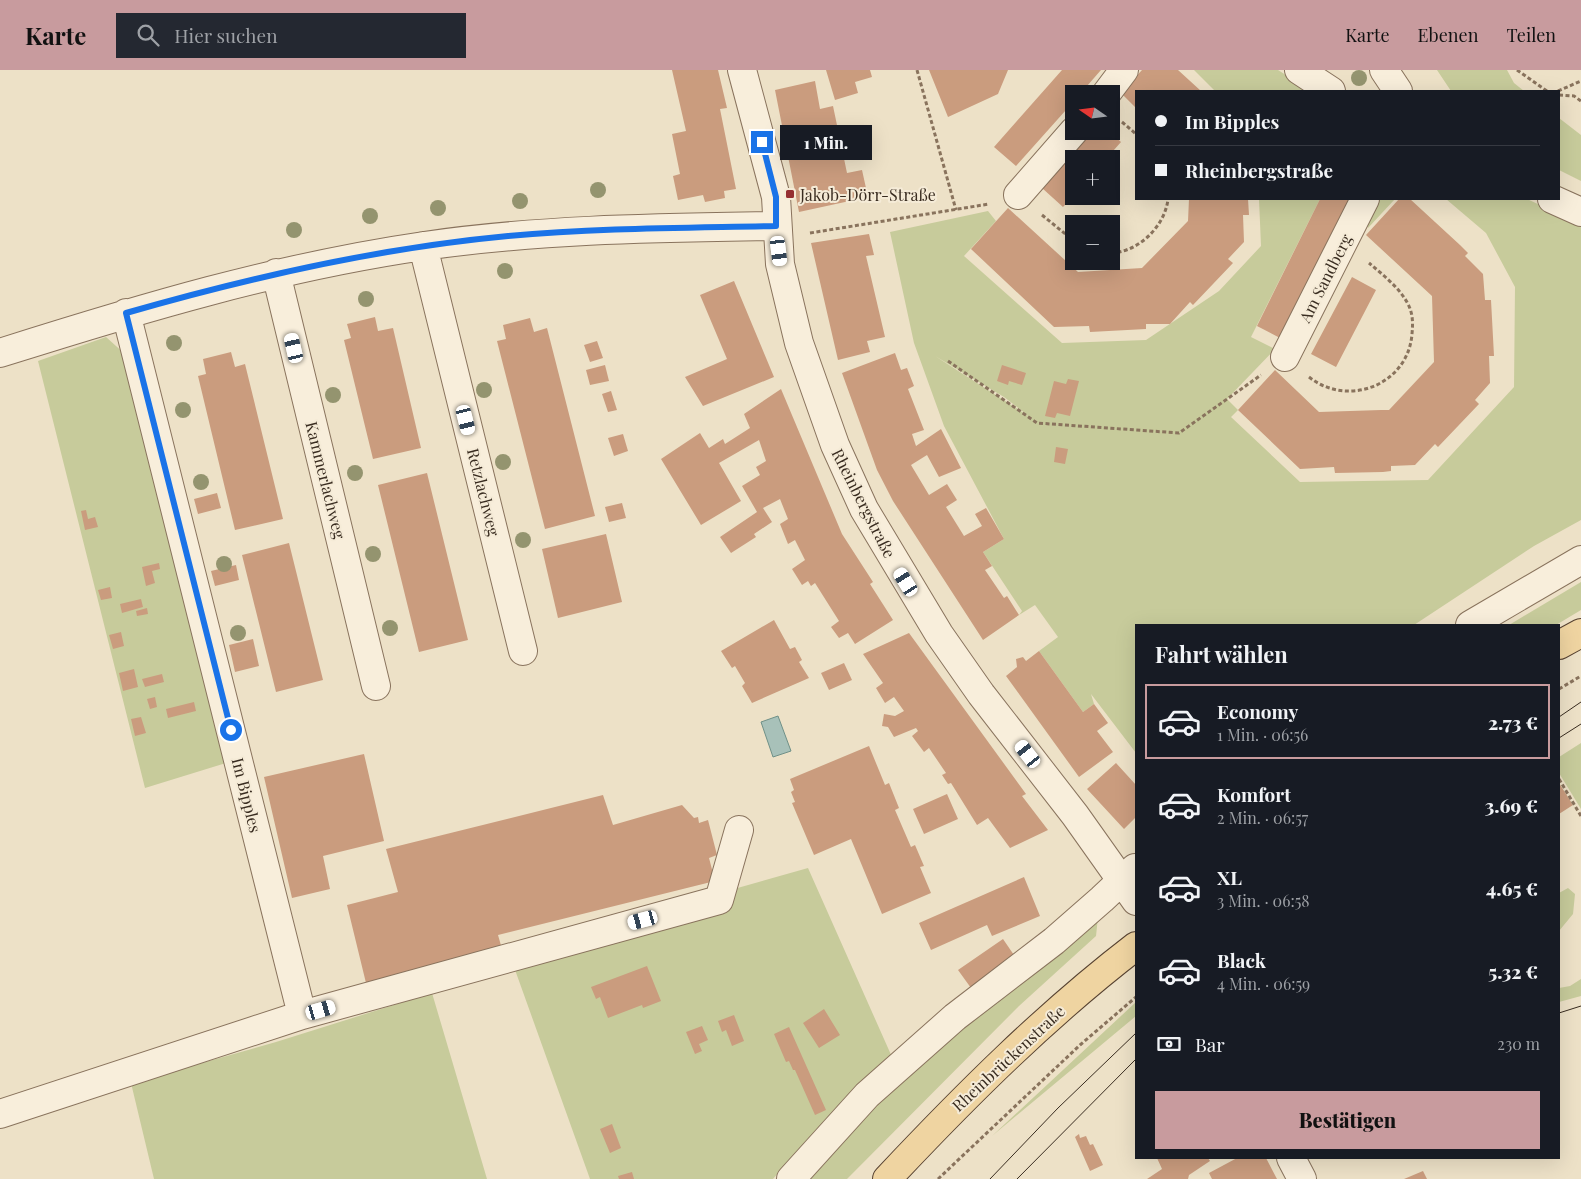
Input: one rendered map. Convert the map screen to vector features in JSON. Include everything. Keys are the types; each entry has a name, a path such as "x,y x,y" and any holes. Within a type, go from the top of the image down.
{"main road":[{"path":"1560,645 1581,633"},
{"name":"Rheinbrückenstraße","path":"888,1179 989,1075 1077,994 1135,947"}],"street":[{"name":"Rheinbergstraße","path":"742,70 776,197 777,232 787,297 811,383 835,445 864,509 939,634 982,694 1132,882"},
{"path":"1113,85 1124,70"},
{"path":"1298,70 1329,90"},
{"path":"1384,70 1397,90"},
{"path":"1018,195 1066,140"},
{"name":"Am Sandberg","path":"1285,357 1364,200"},
{"path":"1554,200 1581,212"},
{"path":"0,353 126,313 276,274 423,246 508,236 590,230 777,232"},
{"name":"Retzlachweg","path":"423,246 523,651"},
{"name":"Kammerlachweg","path":"276,274 376,686"},
{"name":"Im Bipples","path":"126,313 302,1015"},
{"path":"1472,624 1581,560"},
{"path":"0,1114 302,1015 719,900 739,830"},
{"path":"791,1179 867,1095 955,1017 1132,882"},
{"path":"1292,1159 1302,1179"}],"path":[{"path":"917,70 956,210"},
{"path":"1517,70 1546,90"},
{"path":"1560,92 1581,81"},
{"path":"1560,93 1574,96 1581,101"},
{"path":"1120,120 1135,133"},
{"path":"777,232 956,210 992,203 1018,195 1065,234"},
{"path":"1120,252 1130,250 1142,243 1160,221 1167,207 1168,200"},
{"path":"948,361 1037,423 1178,433 1285,357 1319,384 1348,392 1371,389 1384,383 1400,366 1408,352 1413,319 1408,304 1393,284 1344,241"},
{"path":"1560,688 1581,676"},
{"path":"1560,782 1581,816"},
{"path":"938,1179 1080,1045 1135,998"}],"green space":[{"path":"1194,70 1278,70 1309,90 1214,90"},
{"path":"1437,70 1507,70 1514,83 1523,90 1450,90"},
{"path":"1560,119 1581,135 1581,181 1560,170"},
{"path":"1259,200 1320,200 1251,337 1275,349 1227,399 1238,410 1231,417 1300,482 1428,480 1514,387 1515,287 1486,233 1447,200 1529,200 1581,224 1581,520 1534,546 1416,624 1135,624 1135,752 1091,694 1094,704 1083,712 1039,651 1058,637 1035,605 1019,615 1022,611 983,552 1004,539 944,426 914,343 890,232 988,211 996,221 964,256 1062,343 1146,340 1219,291 1261,246","holes":["935,356 1004,397 1030,417"]},
{"path":"1372,200 1394,200 1368,228 1366,212"},
{"path":"106,337 126,355 226,763 145,788 38,361"},
{"path":"1581,582 1581,610 1558,624 1511,624"},
{"path":"1581,743 1581,809 1560,775 1560,756"},
{"path":"808,868 892,1057 791,1158 773,1179 590,1179 514,967 734,889"},
{"path":"1568,888 1575,894 1573,914 1560,930 1560,892"},
{"path":"1098,917 1096,936 1019,1006 847,1179 803,1179 903,1072"},
{"path":"1581,979 1581,996 1560,1002 1560,988 1570,986"},
{"path":"432,993 487,1179 154,1179 131,1083 276,1042"},
{"path":"1135,1003 1135,1017 992,1136"}],"water":[{"path":"778,716 791,751 773,757 761,722"}],"building":[{"path":"672,70 718,70 727,108 720,109 736,189 724,191 725,198 705,202 703,195 678,200 673,176 680,174 672,134 686,131"},
{"path":"826,70 870,70 872,77 855,82 858,93 835,100"},
{"path":"929,70 1008,70 998,94 948,117"},
{"path":"1062,70 1101,70 1088,85 1065,85 1065,111 1016,166 994,147"},
{"path":"1142,70 1178,70 1200,90 1135,90 1135,107 1121,93"},
{"path":"815,81 820,109 833,106 847,173 862,170 868,197 799,212 775,90"},
{"path":"1085,140 1119,140 1121,142 1114,150 1076,150"},
{"path":"1065,162 1065,205 1063,207 1042,188"},
{"path":"1189,200 1248,200 1249,215 1243,215 1244,242 1228,259 1233,263 1193,305 1190,302 1170,324 1146,324 1146,329 1090,332 1089,326 1054,327 971,249 1008,208 1065,260 1065,270 1076,270 1078,272 1142,268 1188,221"},
{"path":"1320,200 1349,200 1280,338 1257,326"},
{"path":"1398,200 1411,200 1468,253 1465,256 1483,274 1485,300 1491,300 1494,356 1489,356 1490,383 1475,400 1479,404 1438,447 1435,444 1415,465 1391,466 1391,471 1383,472 1335,473 1334,467 1300,469 1238,410 1275,370 1319,412 1389,410 1434,362 1432,296 1366,235"},
{"path":"869,234 874,255 866,256 885,337 867,341 870,352 838,360 811,243"},
{"path":"1352,277 1376,290 1336,367 1311,354"},
{"path":"734,281 774,377 703,406 685,377 727,359 700,295"},
{"path":"375,317 378,331 393,328 421,448 373,459 344,340 351,338 347,324"},
{"path":"530,318 534,332 547,328 595,516 545,529 497,341 506,339 503,325"},
{"path":"597,341 603,358 590,362 584,345"},
{"path":"231,352 235,367 245,364 283,519 235,530 198,376 206,374 203,359"},
{"path":"895,353 901,370 907,368 914,386 908,389 924,430 912,434 916,446 941,429 961,468 939,477 927,455 911,465 929,495 947,484 957,500 946,507 964,536 982,526 975,514 986,508 1004,539 983,552 992,566 985,570 1004,598 1007,596 1019,615 983,640 893,501 877,470 842,373"},
{"path":"605,365 609,381 590,385 586,370"},
{"path":"1002,365 1026,373 1022,385 1009,381 1008,385 997,381"},
{"path":"1068,379 1079,381 1070,416 1057,413 1055,418 1045,416 1054,381 1066,384"},
{"path":"781,389 842,534 873,582 870,584 893,620 855,644 848,633 839,638 831,627 839,621 815,583 811,586 808,581 802,585 792,569 805,560 795,540 788,544 780,524 788,519 780,499 763,508 772,522 754,534 756,537 731,553 720,537 757,512 742,486 760,475 756,467 766,461 759,440 719,463 741,501 701,525 661,459 700,433 709,448 723,439 725,444 750,428 744,414"},
{"path":"611,391 617,410 608,412 602,394"},
{"path":"623,434 628,451 614,456 608,438"},
{"path":"1056,447 1068,449 1065,464 1054,462"},
{"path":"427,473 468,640 419,652 378,485"},
{"path":"217,493 221,508 198,514 194,499"},
{"path":"622,503 626,518 609,522 605,507"},
{"path":"86,510 88,519 95,517 98,527 85,530 81,511"},
{"path":"606,534 622,602 558,618 542,549"},
{"path":"289,543 323,680 276,692 242,555"},
{"path":"159,563 160,569 152,571 155,583 146,586 142,567"},
{"path":"236,565 239,580 215,586 211,571"},
{"path":"110,587 112,598 101,600 98,590"},
{"path":"141,599 143,607 122,613 120,604"},
{"path":"147,608 148,614 137,616 136,611"},
{"path":"774,620 790,649 795,647 802,660 799,662 809,678 752,703 742,686 745,683 735,666 732,668 721,651"},
{"path":"121,632 124,646 113,649 109,635"},
{"path":"909,633 1026,794 1022,796 1048,830 1010,848 988,818 977,825 951,783 948,784 942,775 946,773 929,748 924,752 912,736 918,731 916,728 894,737 888,727 882,726 884,714 895,716 904,711 894,697 885,703 876,688 883,683 863,654"},
{"path":"253,639 259,666 235,672 229,645"},
{"path":"1039,651 1083,712 1094,704 1108,723 1097,731 1113,752 1079,777 1006,676 1017,667 1016,659 1023,657 1026,661"},
{"path":"844,663 852,680 829,690 821,673"},
{"path":"134,669 138,687 123,691 119,673"},
{"path":"162,674 164,682 145,687 142,679"},
{"path":"155,697 157,707 150,709 147,699"},
{"path":"194,702 196,711 168,718 166,709"},
{"path":"141,717 146,733 135,736 131,719"},
{"path":"869,746 885,785 889,783 899,808 895,810 911,847 915,845 924,866 920,867 931,893 882,914 851,839 814,855 792,803 795,802 791,792 794,790 790,779"},
{"path":"364,754 384,841 323,856 330,889 292,898 264,777"},
{"path":"1116,763 1135,784 1135,818 1124,829 1087,789"},
{"path":"1560,785 1573,805 1560,813"},
{"path":"947,794 958,819 924,834 913,809"},
{"path":"603,795 613,825 682,805 694,818 698,817 699,823 708,820 717,855 709,858 715,881 498,935 502,949 366,983 347,905 398,892 386,849"},
{"path":"1024,877 1040,916 992,936 987,925 931,950 919,923"},
{"path":"1003,939 1016,958 971,988 958,970"},
{"path":"647,966 661,1001 643,1008 642,1005 608,1018 600,997 596,999 591,987"},
{"path":"824,1009 840,1035 819,1048 803,1023"},
{"path":"734,1015 744,1041 732,1046 726,1030 722,1032 718,1021"},
{"path":"702,1026 708,1040 699,1044 702,1051 695,1054 686,1032"},
{"path":"789,1027 826,1110 815,1115 795,1070 793,1070 789,1061 786,1062 774,1034"},
{"path":"612,1124 621,1148 610,1153 600,1129"},
{"path":"1079,1134 1080,1138 1086,1136 1090,1145 1093,1144 1103,1165 1090,1171 1075,1137"},
{"path":"1157,1159 1209,1159 1210,1161 1189,1175 1188,1179 1147,1179 1162,1169"},
{"path":"1235,1159 1267,1159 1277,1179 1212,1179 1209,1173"},
{"path":"1423,1171 1427,1179 1404,1179"},
{"path":"632,1172 634,1179 619,1179 618,1176"}],"tram line":[{"path":"1560,716 1581,702"},
{"path":"1560,737 1581,724"},
{"path":"1560,1013 1581,1006"},
{"path":"990,1179 1058,1108 1135,1034"},
{"path":"1017,1179 1135,1060"}],"place":[{"name":"Jakob-Dörr-Straße","path":"790,194"}],"route":[{"path":"231,730 126,313 276,274 423,246 508,236 599,230 776,226 776,197 762,142"}]}
